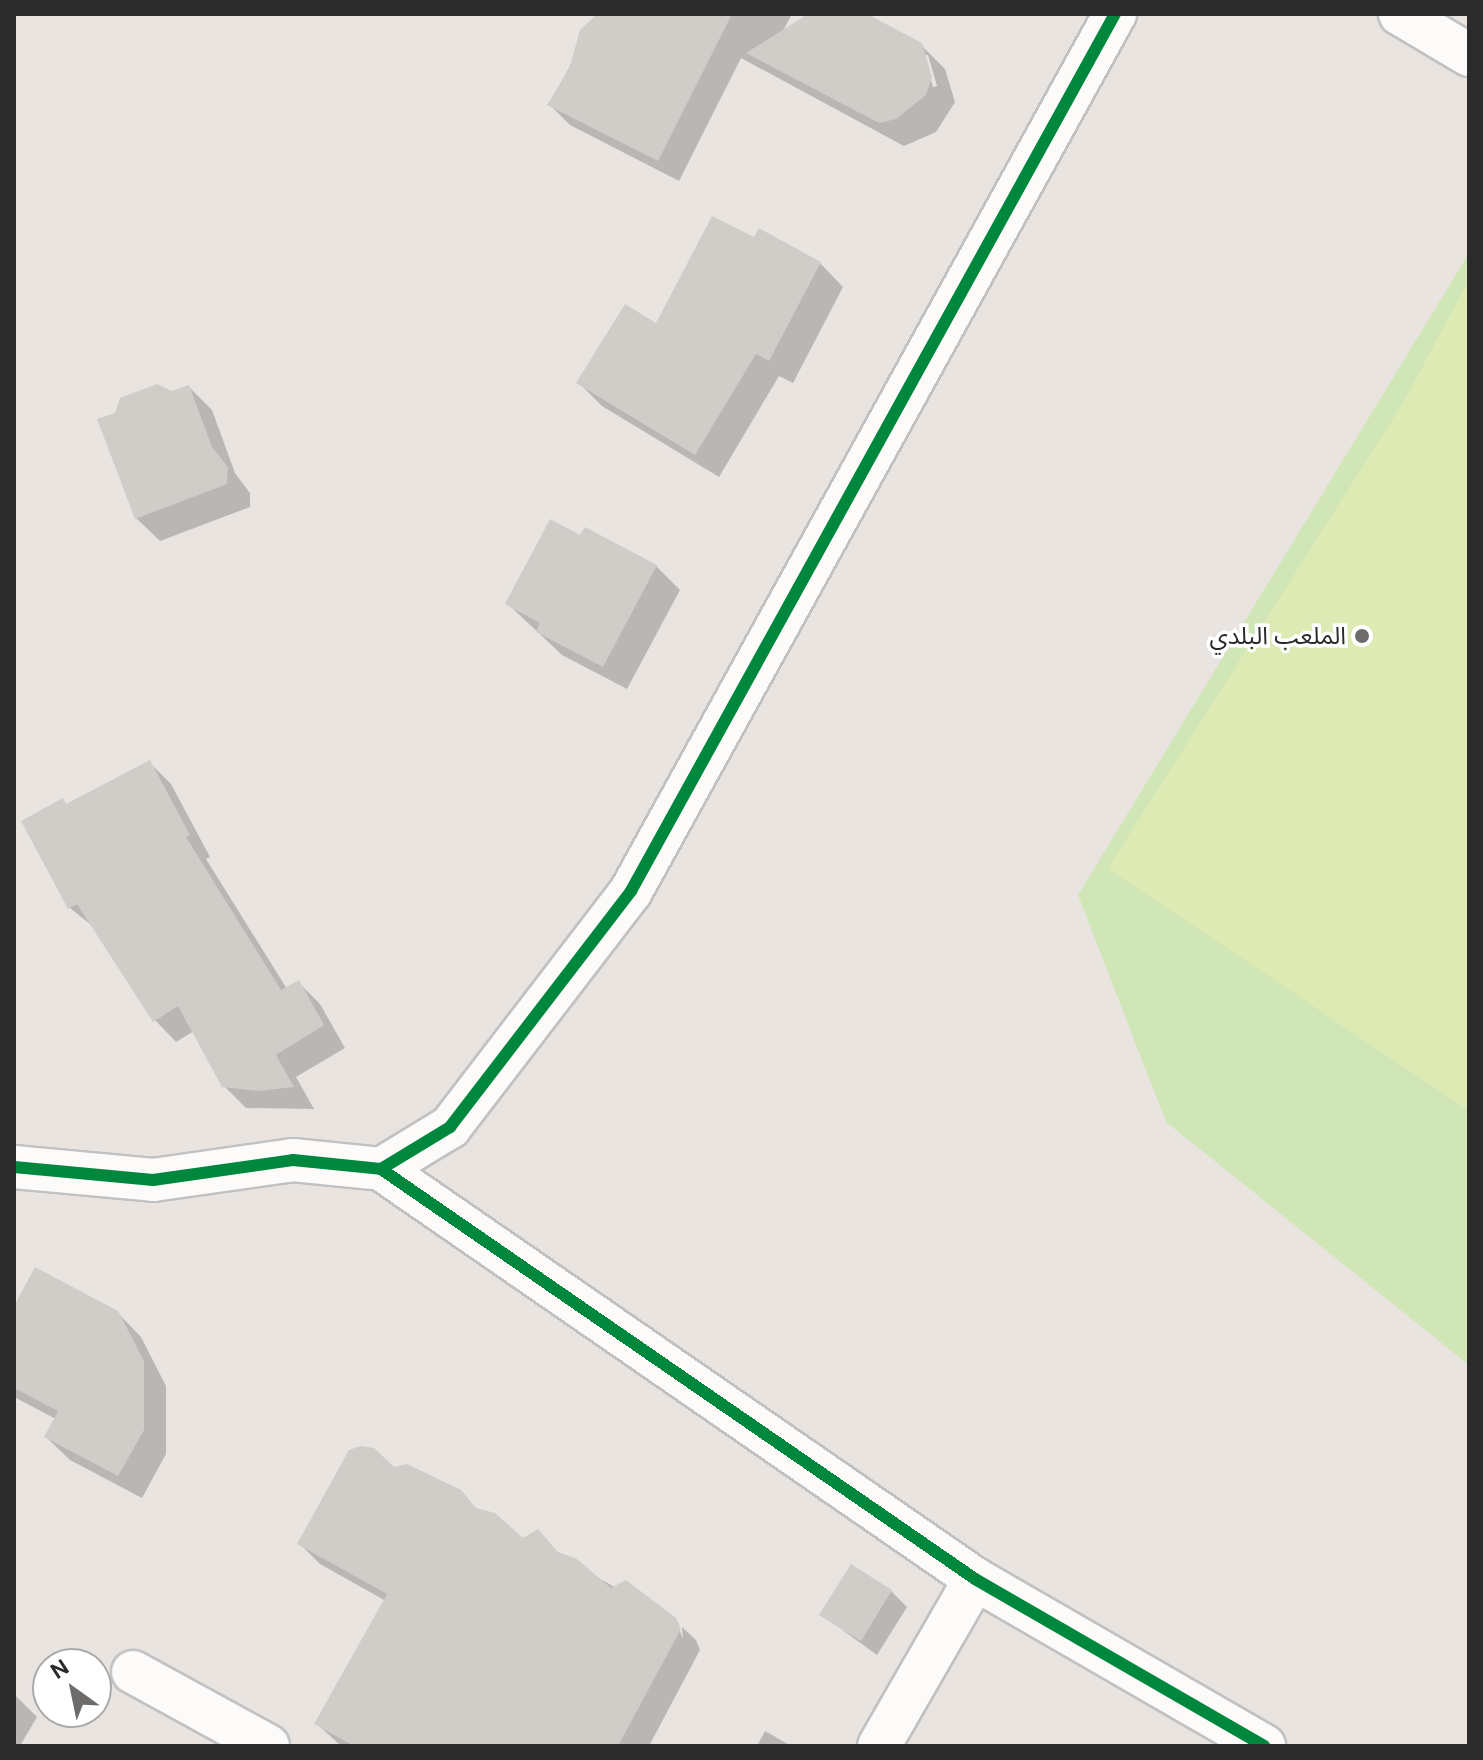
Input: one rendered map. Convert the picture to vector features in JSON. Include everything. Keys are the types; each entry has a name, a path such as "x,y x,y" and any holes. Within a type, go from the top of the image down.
{"street":[{"path":"381,1169 450,1127 631,891 1115,14"},
{"path":"1400,14 1469,55"},
{"path":"14,1167 153,1180 293,1160 381,1169 975,1579 1264,1746"},
{"path":"879,1746 975,1579"},
{"path":"133,1672 268,1746"}],"green space":[{"name":"الملعب البلدي","path":"1469,253 1469,1365 1166,1122 1078,895"},
{"name":"الملعب البلدي","path":"1469,280 1469,1111 1108,868 1403,403"}],"building":[{"path":"597,14 732,14 658,161 547,105 569,69 580,30"},
{"path":"808,14 867,14 922,43 932,77 926,95 896,119 879,123 746,53"},
{"path":"712,216 754,237 759,228 821,262 769,361 756,354 695,455 576,383 625,304 656,323"},
{"path":"157,384 172,391 189,385 212,447 228,467 227,484 135,519 97,419 115,413 120,398"},
{"path":"550,519 580,535 585,527 657,565 603,667 536,632 540,623 505,604"},
{"path":"150,760 190,835 186,837 281,990 299,980 324,1025 276,1055 294,1087 258,1091 222,1087 178,1006 153,1022 77,904 68,909 21,821 63,798 66,804"},
{"path":"35,1267 118,1311 144,1361 144,1430 118,1476 44,1437 58,1411 14,1388 14,1306"},
{"path":"361,1446 374,1448 394,1467 407,1464 461,1490 476,1508 495,1513 523,1538 538,1529 558,1552 577,1559 611,1588 626,1580 676,1618 681,1629 618,1746 354,1746 314,1724 387,1594 297,1544 349,1450"},
{"path":"851,1564 892,1590 861,1641 819,1615"}],"cycle path":[{"path":"381,1169 450,1127 631,891 1115,14"},
{"path":"14,1167 153,1180 293,1160 381,1169 975,1579 1264,1746"}],"place":[{"name":"الملعب البلدي","path":"1362,636"}]}
